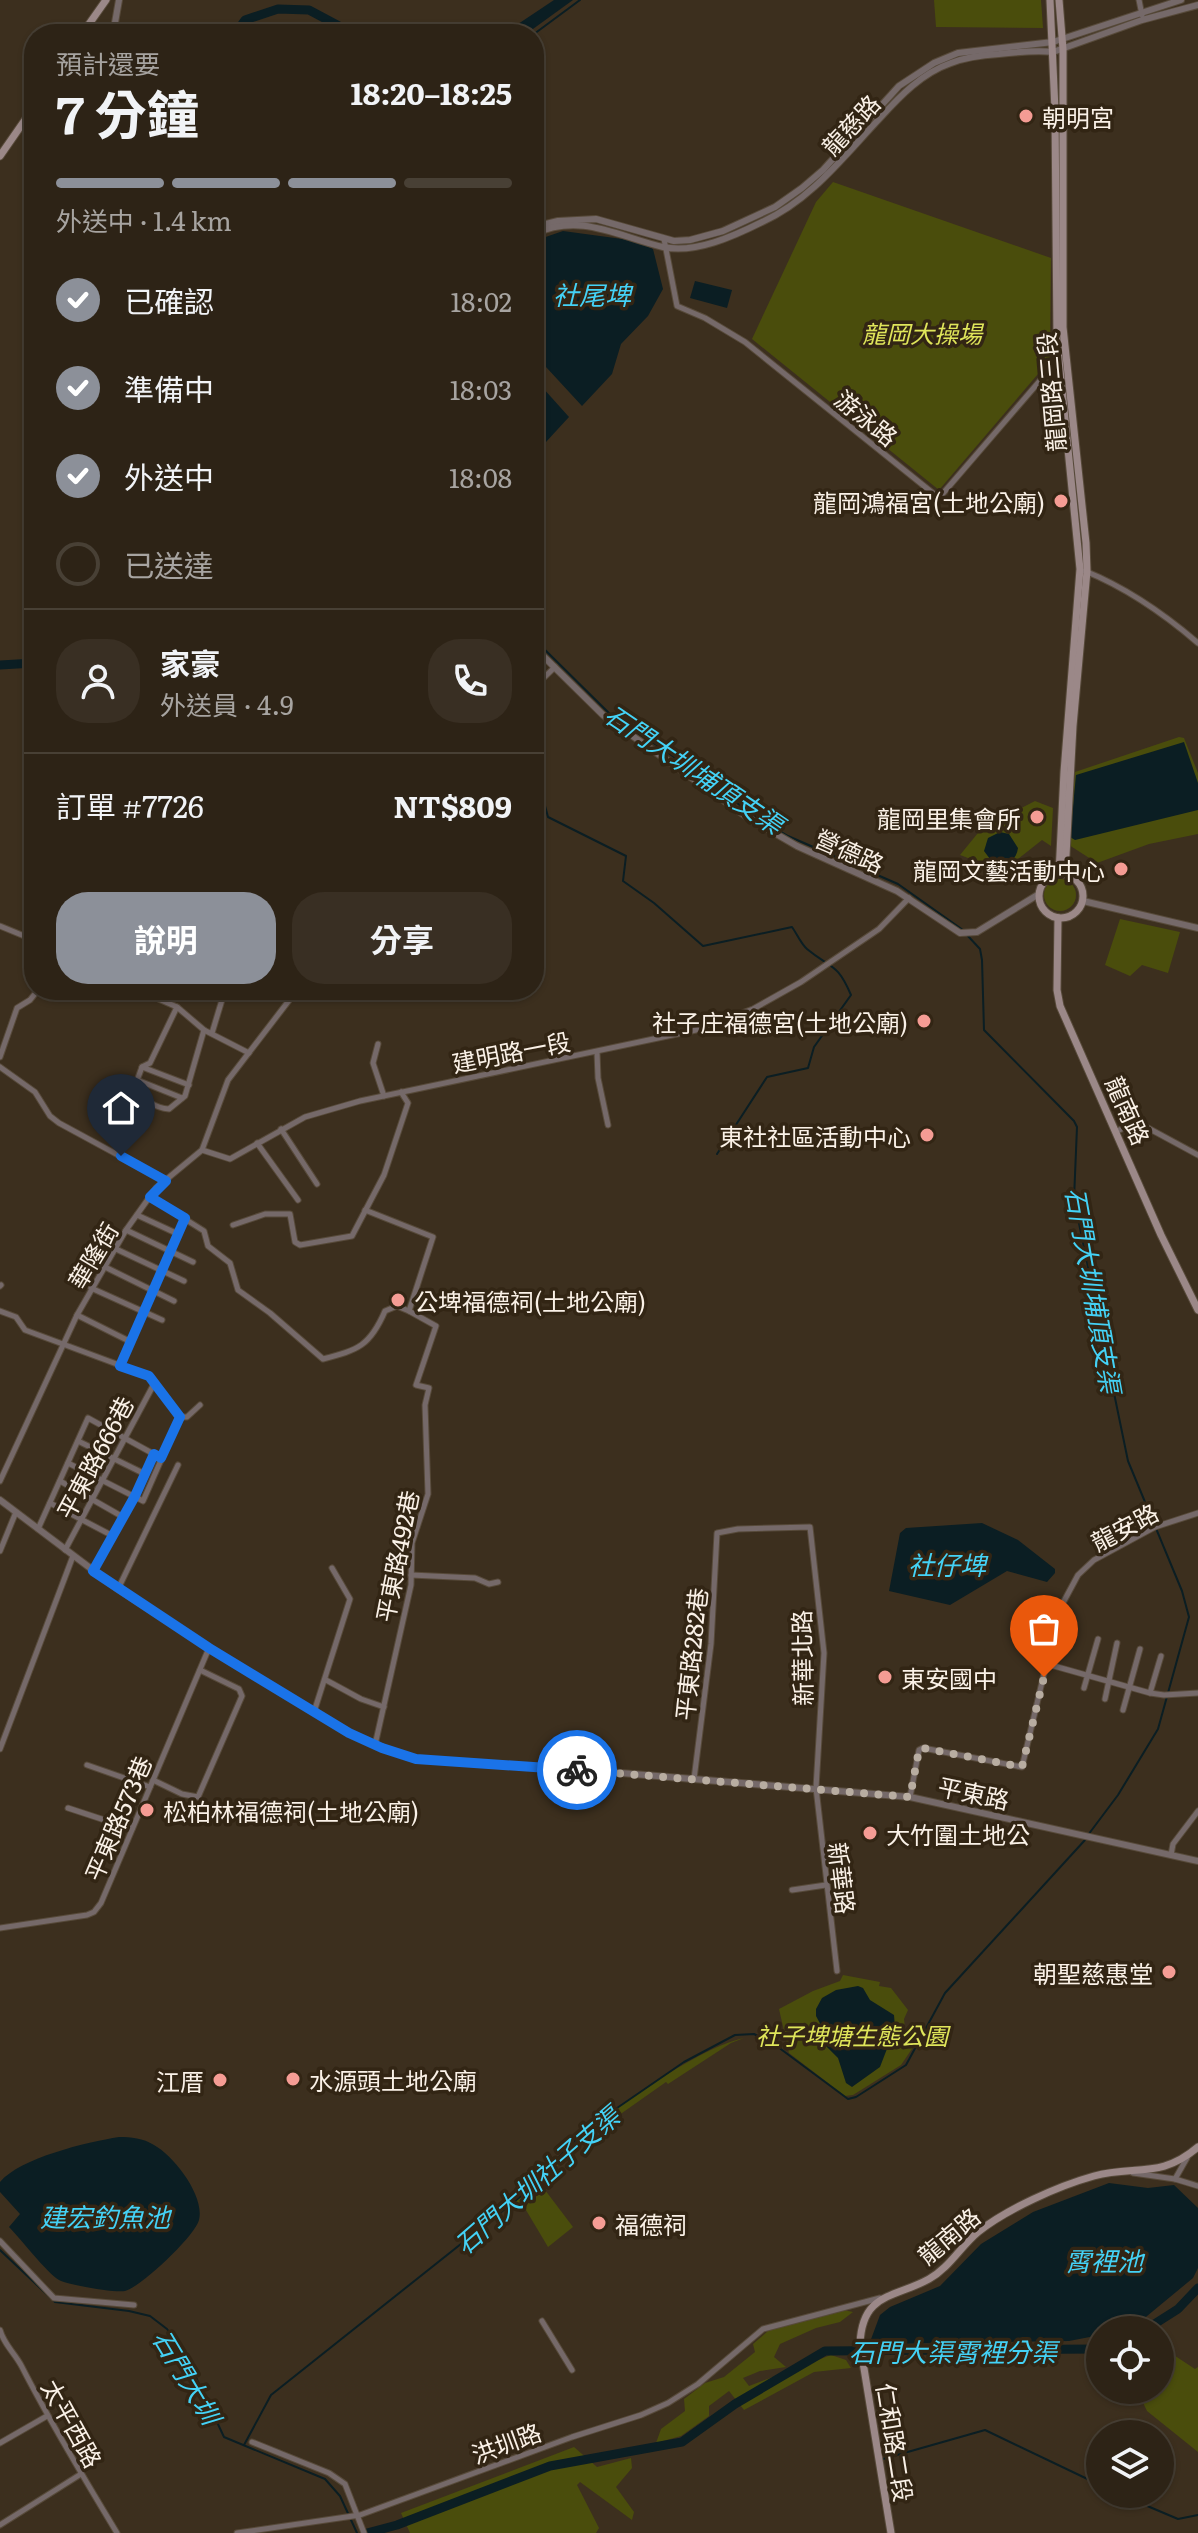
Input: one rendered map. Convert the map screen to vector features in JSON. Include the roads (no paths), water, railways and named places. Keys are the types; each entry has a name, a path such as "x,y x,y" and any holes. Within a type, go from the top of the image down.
{"main road":[{"path":"89,24 106,0"},
{"name":"龍岡路三段","path":"1050,0 1059,362 1083,570"},
{"name":"龍岡路三段","path":"1059,0 1063,49 1063,327 1086,543 1062,874"},
{"path":"0,156 24,121"},
{"path":"1062,874 1077,880 1082,888 1083,901 1071,916 1058,918 1047,913 1039,902 1039,894 1046,880 1062,874"},
{"name":"龍南路","path":"1058,918 1057,990 1060,1006 1161,1235 1198,1310"},
{"name":"龍南路","path":"880,2298 931,2278 980,2231 1035,2200 1104,2173 1161,2168 1198,2147"},
{"name":"仁和路二段","path":"880,2298 867,2315 861,2331 861,2347 891,2533"}],"street":[{"path":"115,24 119,0"},
{"path":"1139,0 1142,20"},
{"name":"龍慈路","path":"724,234 775,207 802,188 823,170 883,102 916,73 958,53 1053,42 1181,0"},
{"name":"龍慈路","path":"544,231 563,226 596,226 664,243 724,234 764,222 804,197 901,95 933,71 950,63 986,55 1039,50 1053,52 1142,20 1198,5"},
{"name":"龍慈路","path":"544,224 596,219 664,243"},
{"name":"游泳路","path":"664,243 677,306 705,318 745,342 939,498 1059,362"},
{"path":"1083,570 1122,587 1198,643"},
{"name":"營德路","path":"544,657 603,715 685,770 747,817 797,846 874,878 966,934 977,932 1039,894"},
{"path":"544,677 555,667"},
{"name":"建明路一段","path":"202,1150 230,1159 305,1117 401,1092 696,1030 753,1009 825,965 879,929 909,898"},
{"path":"1083,901 1198,928"},
{"path":"0,926 24,936"},
{"path":"0,1057 17,1008 30,1000"},
{"path":"161,1000 177,1007 204,1030 249,1053"},
{"path":"212,1033 222,1000"},
{"name":"華隆街","path":"0,1481 91,1288 150,1197 202,1150 228,1080 289,1000"},
{"path":"177,1007 150,1063 142,1067 135,1086 141,1096 164,1109 169,1109 182,1098 189,1085 204,1030"},
{"path":"378,1044 373,1063 384,1096"},
{"path":"597,1052 598,1078 608,1125"},
{"path":"0,1067 35,1092 50,1116 59,1123 166,1181"},
{"path":"142,1067 189,1085"},
{"path":"137,1080 182,1098"},
{"path":"233,1225 265,1214 290,1214 295,1242 300,1245 352,1236 384,1175 408,1103 401,1092"},
{"path":"1117,1131 1137,1122 1198,1155"},
{"path":"281,1129 317,1184"},
{"path":"257,1143 298,1200"},
{"path":"150,1197 204,1231 208,1246 230,1263 238,1290 323,1359 356,1350 377,1330 385,1311 397,1306 409,1311 433,1237 365,1210"},
{"path":"137,1215 178,1234"},
{"path":"120,1366 185,1218"},
{"path":"126,1230 193,1262"},
{"path":"116,1248 184,1281"},
{"path":"105,1267 174,1301"},
{"path":"91,1288 162,1320"},
{"path":"0,1311 16,1317 25,1330 149,1376 180,1417 187,1417 200,1405"},
{"name":"平東路492巷","path":"375,1745 411,1575 412,1543 428,1494 425,1405 429,1388 416,1385 436,1326 409,1311"},
{"path":"77,1315 131,1342"},
{"name":"平東路666巷","path":"65,1550 155,1382"},
{"path":"68,1463 143,1501 180,1417"},
{"path":"38,1529 88,1418 161,1458"},
{"path":"78,1441 145,1474"},
{"path":"93,1571 135,1496 154,1454"},
{"path":"118,1589 178,1465"},
{"path":"60,1481 123,1517"},
{"name":"平東路","path":"0,1500 118,1589 209,1648 375,1745 416,1759 910,1797 1198,1861"},
{"path":"50,1503 113,1536"},
{"path":"0,1551 16,1512"},
{"name":"龍安路","path":"910,1797 919,1750 923,1748 1022,1767 1064,1601 1078,1575 1094,1560 1156,1526 1198,1513"},
{"name":"新華北路","path":"717,1533 738,1529 810,1527 824,1653 816,1788"},
{"name":"平東路282巷","path":"694,1779 711,1644 717,1533"},
{"path":"0,1749 73,1556"},
{"path":"314,1712 350,1599 332,1568"},
{"path":"411,1575 475,1578 489,1584 498,1582"},
{"path":"1084,1688 1098,1639"},
{"path":"1105,1699 1117,1643"},
{"name":"平東路573巷","path":"0,1928 94,1912 101,1903 209,1648"},
{"path":"1123,1710 1140,1649"},
{"path":"1150,1693 1161,1656"},
{"path":"1047,1664 1150,1693 1198,1693"},
{"path":"153,1780 182,1794 198,1797 242,1696 239,1689 200,1670"},
{"path":"326,1680 361,1699 384,1707"},
{"path":"87,1765 150,1787"},
{"name":"新華路","path":"816,1788 837,1971"},
{"path":"68,1808 132,1829"},
{"path":"1171,1855 1177,1838 1198,1811"},
{"path":"792,1890 826,1885"},
{"path":"1175,2179 1190,2154"},
{"path":"1129,2172 1198,2186"},
{"path":"0,2241 54,2298 134,2305"},
{"name":"龍南路","path":"763,2329 880,2298"},
{"path":"542,2321 572,2370"},
{"name":"洪圳路","path":"237,2533 354,2519 572,2437 641,2415 698,2384 763,2329"},
{"name":"太平西路","path":"0,2330 6,2346 15,2354 47,2416 117,2533"},
{"path":"0,2443 47,2416"},
{"path":"252,2442 337,2477 345,2484 354,2519 364,2533"},
{"path":"0,2525 81,2474"}],"water":[{"path":"554,0 573,0 540,24 518,24"},
{"name":"社尾埤","path":"563,231 637,241 653,249 663,289 648,316 621,344 612,374 582,406 544,365 544,238"},
{"path":"695,281 732,290 727,308 690,298"},
{"path":"544,389 569,417 544,444"},
{"path":"1184,742 1198,783 1198,810 1075,840 1070,837 1076,775"},
{"path":"1000,832 1009,834 1018,848 1012,860 1002,864 993,863 984,851 988,838"},
{"name":"社仔埤","path":"982,1523 1018,1540 1055,1569 1055,1573 1047,1582 1007,1571 950,1605 889,1591 900,1533 906,1528"},
{"path":"863,1988 870,2000 894,2015 895,2028 880,2067 852,2087 846,2083 838,2058 824,2044 816,2009 822,1998 836,1990"},
{"name":"建宏釣魚池","path":"119,2137 154,2145 179,2167 193,2189 200,2210 199,2220 166,2260 125,2291 92,2288 59,2280 9,2227 20,2214 0,2192 0,2182 10,2173 38,2159 73,2147"},
{"name":"霄裡池","path":"1109,2183 1148,2188 1174,2185 1198,2208 1198,2268 1193,2278 1147,2316 1086,2316 1086,2338 1069,2341 870,2342 880,2315 890,2307 940,2286 981,2244 1033,2212"}],"waterway":[{"name":"石門大圳埔頂支渠","path":"544,27 580,0"},
{"path":"242,24 245,20 278,9 309,10 335,24"},
{"name":"石門大圳埔頂支渠","path":"544,649 615,719 663,749 759,819 788,836 898,884 963,930"},
{"path":"0,665 24,664"},
{"name":"石門大圳埔頂支渠","path":"544,802 548,817 626,856 623,881 654,903 703,946 792,927 805,947 833,967 846,984 851,995 814,1047 808,1068 767,1077 717,1154"},
{"name":"石門大圳埔頂支渠","path":"967,935 980,949 982,960 984,1030 1077,1127 1074,1199 1128,1461 1182,1591 1189,1617 1158,1729 1118,1795 1088,1835"},
{"name":"石門大圳社子支渠","path":"244,2445 271,2395 525,2193 585,2130 684,2062 735,2035 754,2034 778,2047 848,2099 906,2065 945,1993 1085,1840"},
{"name":"石門大圳","path":"0,2250 55,2302 150,2316 167,2329 183,2350 224,2437 325,2479 340,2496 357,2533"},
{"name":"石門大渠霄裡分渠","path":"1167,2316 1198,2288"},
{"name":"石門大渠霄裡分渠","path":"367,2533 397,2525 550,2466 682,2442 735,2404 825,2351 1086,2349"},
{"path":"883,2459 985,2430 1086,2478"},
{"path":"1152,2508 1178,2519 1198,2515"}],"place":[{"name":"朝明宮","path":"1026,116"},
{"name":"龍岡鴻福宮(土地公廟)","path":"1061,501"},
{"name":"龍岡里集會所","path":"1037,817"},
{"name":"龍岡文藝活動中心","path":"1121,869"},
{"name":"社子庄福德宮(土地公廟)","path":"924,1021"},
{"name":"東社社區活動中心","path":"927,1135"},
{"name":"公埤福德祠(土地公廟)","path":"398,1300"},
{"name":"東安國中","path":"885,1677"},
{"name":"松柏林福德祠(土地公廟)","path":"147,1810"},
{"name":"大竹圍土地公","path":"870,1833"},
{"name":"朝聖慈惠堂","path":"1169,1972"},
{"name":"水源頭土地公廟","path":"293,2079"},
{"name":"江厝","path":"220,2080"},
{"name":"福德祠","path":"599,2223"}],"park label":[{"name":"龍岡大操場","path":"922,332"},
{"name":"社子埤塘生態公園","path":"852,2034"}]}
